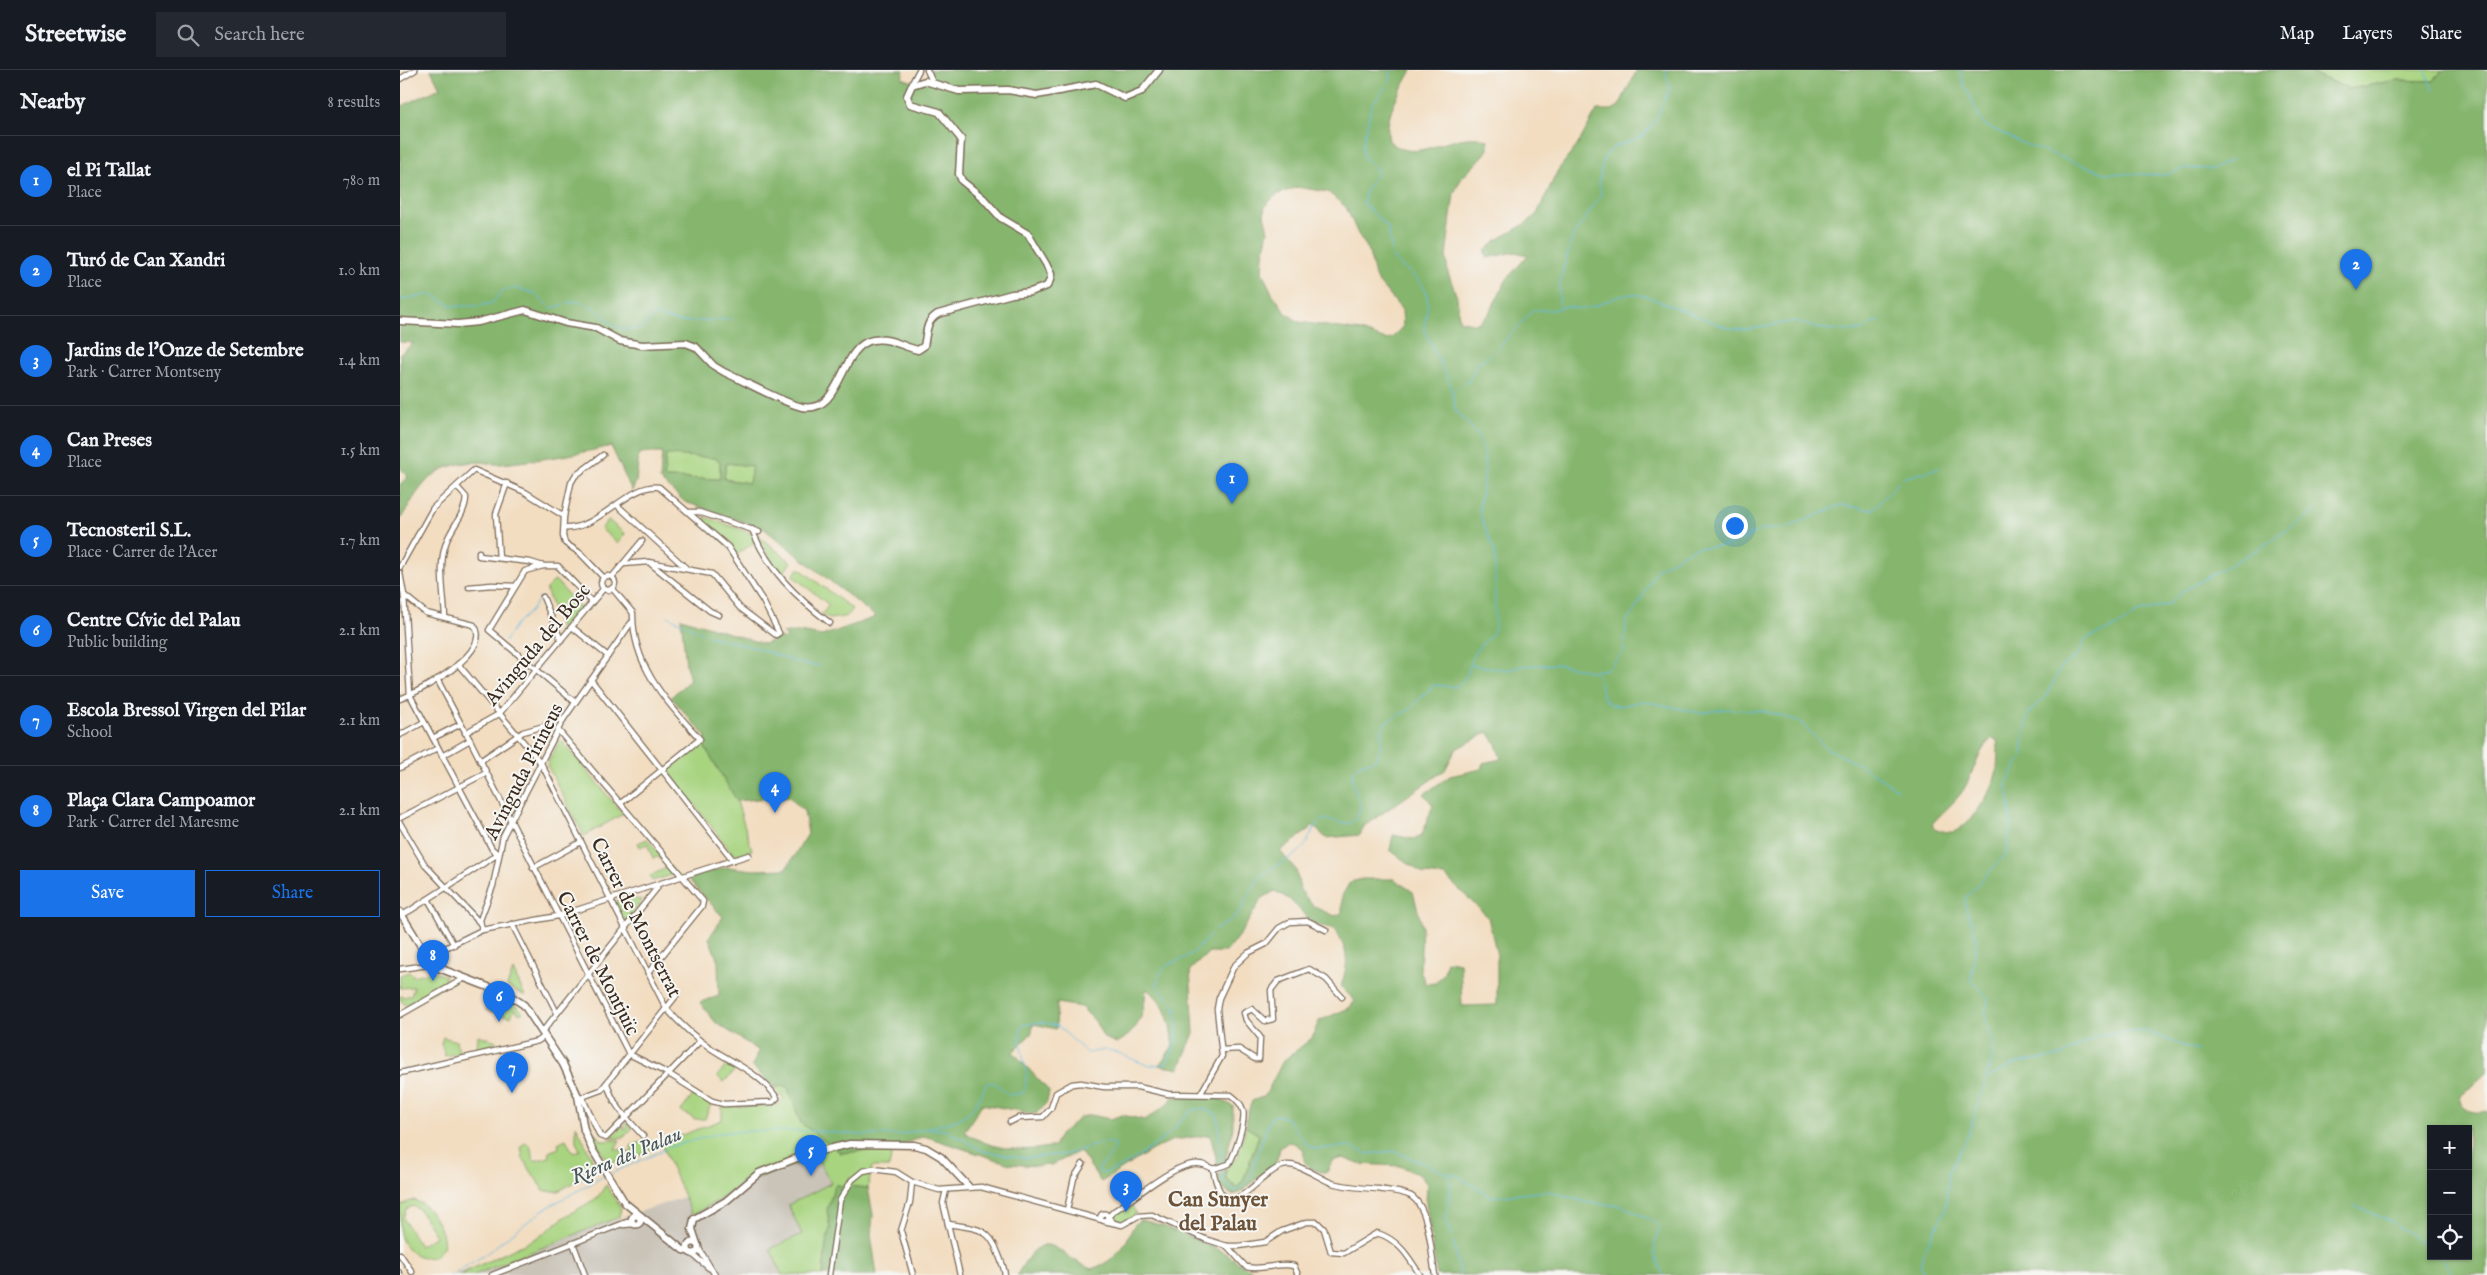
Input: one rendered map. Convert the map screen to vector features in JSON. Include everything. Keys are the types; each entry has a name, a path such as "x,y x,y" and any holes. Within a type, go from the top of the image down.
{"street":[{"path":"400,79 415,70"},
{"path":"400,322 458,324 478,322 525,310 538,312 566,323 596,328 620,340 642,345 686,343 696,346 714,366 724,372 802,407 815,406 828,398 858,348 871,340 887,340 918,350 924,346 928,324 938,314 1030,292 1047,286 1050,280 1048,269 1028,234 1001,218 962,181 959,174 961,139 957,131 939,112 910,104 907,99 909,89 922,73 933,83 959,91 1008,90 1037,95 1096,84 1125,98 1142,90 1159,70"},
{"path":"603,455 575,476 571,483 564,516 564,528 565,543 580,553 604,578"},
{"path":"400,567 433,508 474,470 508,484 564,516"},
{"path":"499,558 496,514 508,484"},
{"path":"564,528 581,524 617,505 640,490 654,486 662,489 728,547 779,630 776,635 740,608 712,574 648,562 623,564"},
{"path":"444,617 443,556 446,542 466,504 466,497 457,487"},
{"path":"617,505 686,568"},
{"path":"690,512 698,512 759,532"},
{"path":"752,529 775,573 795,594 830,623"},
{"name":"Avinguda del Bosc","path":"612,578 642,541"},
{"path":"479,552 479,556 530,562 543,566"},
{"path":"648,562 710,611 719,615"},
{"path":"575,702 489,630 524,570 543,566 558,566 592,602"},
{"path":"400,573 404,595 410,695 492,849 498,854 408,912 400,912"},
{"name":"Avinguda del Bosc","path":"604,588 602,583 604,578 612,578"},
{"name":"Avinguda del Bosc","path":"465,733 499,714 604,588 612,588 615,583 612,578"},
{"path":"469,587 515,586"},
{"path":"612,588 633,613 631,623 638,653 647,674 665,700 700,739 621,803"},
{"path":"400,699 437,680 458,664 477,643 477,630 474,625 426,613 404,595"},
{"path":"543,597 561,640"},
{"name":"Avinguda Pirineus","path":"480,923 493,886 503,836 510,822 563,720 631,623"},
{"path":"572,627 608,656"},
{"name":"Carrer de Montserrat","path":"458,664 541,763 666,1008 700,1041 748,1070 772,1090 776,1100"},
{"name":"Carrer de Montjuïc","path":"437,680 470,740 533,868 629,1054 669,1074 712,1101 724,1104 767,1103 776,1100"},
{"path":"591,680 733,860"},
{"path":"480,760 528,729 544,726 554,719 563,720"},
{"path":"400,735 424,722"},
{"path":"433,738 461,724"},
{"path":"558,730 703,901 702,906 648,973"},
{"path":"442,756 470,740"},
{"path":"400,768 438,748"},
{"path":"400,818 486,773"},
{"path":"400,823 425,865 480,923 482,930"},
{"path":"533,868 581,842"},
{"path":"400,969 431,959 482,930 558,916 749,855"},
{"path":"400,1072 538,1041 557,1013 647,900 655,886"},
{"path":"640,890 647,900"},
{"path":"428,899 454,945"},
{"path":"400,912 424,951 444,969 518,1000 544,1034 563,1064 602,1137 609,1136 700,1041"},
{"path":"1201,1093 1222,1056 1217,1009 1219,998 1234,966 1248,953 1266,944 1279,928 1290,922 1308,921 1326,930"},
{"path":"512,924 557,1013"},
{"path":"1222,1050 1239,1049 1255,1059 1259,1059 1260,1037 1246,1020 1244,1013 1252,1009 1265,1021 1273,1018 1271,990 1278,981 1305,970 1313,970 1326,979 1342,997"},
{"path":"400,1015 466,978"},
{"path":"580,1096 601,1090 676,996"},
{"path":"606,1083 611,1099 625,1118 643,1136"},
{"path":"1010,1122 1018,1118 1042,1117 1051,1108 1056,1093 1072,1084 1104,1087 1138,1087 1168,1094 1201,1093 1231,1095 1240,1103 1244,1113 1238,1141 1230,1164 1213,1169 1197,1163 1186,1165 1104,1217"},
{"path":"580,1096 584,1130 625,1203 632,1221"},
{"path":"714,1274 692,1247 694,1219 726,1201 759,1173 807,1154 836,1146 867,1143 926,1148 941,1158 968,1186"},
{"path":"1067,1210 1074,1178 1083,1164"},
{"path":"1213,1169 1218,1190 1222,1196 1229,1198 1240,1198 1271,1172 1283,1166 1301,1169 1339,1185 1393,1191 1411,1196 1422,1209 1426,1218 1435,1275"},
{"path":"829,1275 840,1200 852,1180 864,1171 873,1169 896,1172 912,1182 946,1190 968,1186 981,1187 1090,1216 1104,1217 1114,1223 1127,1224 1138,1216 1152,1215 1181,1229 1228,1246 1265,1242 1282,1231 1312,1221 1321,1225 1330,1250 1334,1254 1344,1254 1372,1235 1382,1235 1404,1250 1420,1275"},
{"path":"912,1182 910,1202 901,1230 913,1275"},
{"path":"946,1190 943,1202 960,1275"},
{"path":"625,1203 678,1245 692,1247 714,1274"},
{"path":"492,1275 503,1273 573,1243 632,1221 641,1220 639,1216"},
{"path":"620,1226 632,1221 657,1228"},
{"path":"948,1224 984,1231 992,1237 1005,1275"},
{"path":"573,1243 585,1275"},
{"path":"1228,1246 1246,1267 1262,1269 1285,1264 1294,1266 1298,1275"},
{"path":"400,1254 412,1272"}],"shaded area":[{"path":"817,1157 831,1183 802,1234 770,1249 782,1275 451,1275 684,1197 693,1215 724,1197 748,1177 758,1178"}],"green space":[{"path":"431,70 904,70 902,78 919,84 924,83 931,70 1412,70 1390,113 1388,122 1389,141 1400,148 1412,151 1461,139 1488,140 1488,149 1461,179 1454,193 1446,256 1448,273 1457,297 1459,320 1476,324 1488,315 1507,279 1528,255 1515,252 1487,258 1485,251 1497,240 1525,224 1537,214 1558,170 1577,146 1597,110 1612,110 1619,106 1637,70 2304,70 2350,89 2396,80 2434,81 2442,70 2487,70 2487,1072 2461,1096 2460,1102 2465,1108 2472,1111 2487,1111 2487,1275 1437,1275 1426,1203 1427,1184 1420,1175 1400,1166 1359,1164 1343,1158 1332,1161 1327,1172 1321,1172 1312,1169 1307,1164 1304,1159 1304,1150 1294,1143 1288,1142 1280,1148 1276,1163 1241,1192 1232,1195 1220,1187 1218,1176 1226,1169 1226,1179 1237,1188 1243,1181 1259,1135 1246,1127 1247,1115 1252,1101 1265,1096 1283,1061 1312,1038 1319,1021 1349,1008 1355,1001 1341,987 1346,957 1343,945 1335,929 1314,924 1289,899 1275,891 1262,898 1243,930 1226,952 1209,952 1190,970 1194,1033 1179,1069 1159,1065 1173,1046 1163,1007 1159,1000 1146,989 1142,1014 1136,1027 1117,1043 1104,1038 1095,1021 1081,1007 1057,1003 1056,1029 1034,1024 1031,1034 1013,1052 1049,1091 1047,1102 1036,1114 982,1104 964,1132 985,1143 996,1146 1019,1149 1042,1148 1054,1146 1060,1135 1081,1117 1091,1115 1110,1119 1122,1115 1145,1120 1168,1104 1173,1097 1219,1099 1233,1106 1233,1128 1225,1162 1218,1165 1210,1135 1173,1140 1152,1150 1101,1182 1080,1151 1052,1165 1010,1164 924,1136 893,1148 841,1153 801,1123 787,1086 774,1087 752,1066 759,1051 715,1022 700,1002 719,996 718,961 709,938 723,917 690,881 694,876 727,867 754,870 786,869 808,834 804,811 788,796 737,801 703,744 706,737 671,697 690,680 686,665 681,618 764,644 780,637 784,640 787,636 782,633 799,632 822,636 876,617 763,528 685,502 660,480 662,453 639,453 636,482 632,491 611,446 543,459 498,464 474,462 457,464 447,467 432,476 417,493 400,520 400,484 408,477 400,467 400,354 414,343 400,342 400,107 440,88","holes":["1297,187 1328,192 1346,207 1358,234 1368,249 1376,279 1402,310 1403,326 1393,337 1386,340 1361,331 1299,322 1286,313 1272,293 1262,272 1268,231 1264,215 1265,206 1276,195","666,455 716,458 720,462 720,479 664,478","726,463 752,466 749,483 724,479","1488,732 1496,744 1501,759 1483,763 1481,769 1450,776 1424,794 1433,805 1422,835 1413,839 1393,835 1390,850 1423,874 1445,876 1488,917 1497,955 1497,1005 1462,1006 1460,963 1447,961 1444,973 1435,983 1426,984 1420,971 1422,926 1413,892 1394,879 1362,879 1350,882 1342,896 1342,913 1335,916 1314,907 1300,890 1296,870 1280,851 1310,829 1312,825 1326,838 1360,835 1364,826 1445,770 1456,749","1992,738 1997,740 1997,770 1986,798 1970,819 1953,832 1934,828 1932,824 1957,799 1964,789 1979,756"]},
{"path":"2304,70 2442,70 2434,81 2396,80 2350,89"},
{"path":"666,454 716,458 720,462 720,479 664,478"},
{"path":"726,463 752,466 749,483 724,479"},
{"path":"705,517 751,533 755,542 736,555 704,522"},
{"path":"608,520 625,534 618,543 601,529"},
{"path":"757,535 791,562 781,577"},
{"path":"799,568 852,609 851,612 843,617 830,619 822,614 829,605 793,576"},
{"path":"555,580 582,610 562,634 546,589"},
{"path":"559,741 562,741 623,814 584,836 547,765"},
{"path":"703,744 735,795 752,850 737,855 733,854 669,772 670,767 697,745"},
{"path":"647,839 674,871 672,875 652,881 650,876 668,867 658,857 653,858 647,844 640,847 638,843"},
{"path":"633,896 636,900 641,899 642,901 626,921 623,921 615,904 616,901"},
{"path":"513,970 525,996 507,986"},
{"path":"433,971 445,976 445,984 453,980 454,982 406,1005 400,1000 400,996 411,995 414,987 400,988 400,975 409,972 414,976"},
{"path":"490,997 515,1004 523,1012 520,1014 514,1009 511,1017 486,1010"},
{"path":"478,1035 496,1041 495,1045 477,1049"},
{"path":"443,1037 456,1041 460,1053 445,1056 441,1044"},
{"path":"730,1062 738,1067 724,1082 717,1076"},
{"path":"787,1085 801,1123 841,1153 893,1148 889,1167 872,1167 868,1188 835,1185 827,1210 830,1228 826,1244 823,1275 782,1275 770,1249 802,1234 788,1205 831,1183 817,1157 758,1178 748,1177 724,1197 692,1215 661,1143 722,1120 722,1107 776,1105 784,1099 774,1087"},
{"path":"694,1094 711,1104 705,1119 695,1119 681,1111"},
{"path":"626,1122 633,1128 624,1137 610,1139 624,1124 624,1130 627,1129"},
{"path":"576,1125 597,1169 559,1191 544,1191 523,1159 521,1146 525,1143 530,1145 534,1161 550,1157 549,1152 559,1148 558,1143 566,1139 573,1153 580,1150 576,1142"},
{"path":"1246,1127 1259,1135 1243,1181 1237,1188 1226,1179 1226,1169 1238,1157"},
{"path":"596,1133 602,1141 620,1140 615,1149 623,1150 625,1154 629,1151 630,1155 609,1165 592,1134"},
{"path":"649,1139 655,1147 633,1159 631,1146"},
{"path":"606,1185 621,1208 619,1217 474,1275 459,1275 539,1237 563,1218 597,1198"},
{"path":"835,1185 868,1188 873,1215 871,1235 877,1275 823,1275 826,1244 830,1228 827,1210"},
{"path":"413,1200 419,1202 436,1219 444,1241 443,1248 434,1257 422,1257 412,1253 405,1245 400,1234 400,1206","holes":["413,1206 419,1209 436,1236 420,1246 403,1218 406,1209"]},
{"path":"1131,1203 1136,1214 1124,1222 1112,1219 1112,1215"},
{"path":"1140,1220 1168,1228 1207,1244 1251,1270 1274,1271 1281,1275 1017,1275 1027,1259 1036,1249 1043,1245 1058,1249 1091,1269 1097,1267 1109,1261 1118,1253 1134,1225"}],"waterway":[{"path":"610,1174 673,1146 720,1133 814,1131 862,1135 899,1135 957,1120 974,1107 987,1083 995,1083 1009,1095 1023,1093 1027,1077 1020,1040 1020,1032 1023,1025 1041,1022 1058,1026 1087,1053 1106,1050 1151,1065 1166,1063 1175,1043 1177,1020 1174,1006 1157,985 1164,968 1192,954 1215,930 1232,919 1238,913 1259,879 1269,870 1303,848 1319,822 1323,820 1343,823 1353,821 1360,811 1359,801 1353,784 1353,770 1361,764 1375,760 1380,751 1382,729 1386,722 1410,709 1434,685 1455,687 1463,680 1477,649 1491,635 1495,628 1495,553 1479,512 1485,469 1484,451 1477,433 1456,412 1450,383 1424,330 1428,303 1426,291 1418,279 1394,260 1387,226 1363,203 1366,190 1377,174 1376,168 1364,158 1362,147 1372,104 1390,81 1391,70"},
{"path":"1559,305 1560,281 1573,236 1601,195 1599,181 1604,157 1614,147 1643,136 1655,121 1670,88 1665,70"},
{"path":"1960,70 1964,85 1983,124 2024,144 2105,173 2166,175 2185,168 2213,169 2233,159"},
{"path":"2425,70 2433,90"},
{"path":"400,300 432,294 451,306 479,306 492,303 503,290 515,288 534,293 550,308 571,302 584,303 591,306 614,325 630,330 642,328 655,315 679,322 731,319"},
{"path":"1453,391 1469,381 1477,363 1494,353 1533,310 1553,310 1566,306 1580,309 1589,308 1620,296 1631,294 1646,296 1728,328 1743,330 1796,321 1815,328 1851,331 1864,330 1874,322 1880,321"},
{"path":"1595,671 1608,669 1624,651 1626,621 1635,610 1657,569 1694,548 1725,546 1764,529 1786,528 1841,505 1872,510 1903,478 1939,468"},
{"path":"1927,1275 1922,1271 1921,1265 1925,1249 1945,1210 1949,1172 1968,1136 1993,1057 1993,1043 1985,1016 1988,998 1971,980 1977,939 1965,905 1965,898 2006,854 2011,820 2007,782 2022,756 2027,717 2032,709 2044,699 2062,666 2078,655 2085,639 2120,625 2137,613 2169,604 2183,591 2260,548 2316,511"},
{"path":"505,641 516,624 531,611 540,597"},
{"path":"668,616 708,636 760,649 798,663 820,666"},
{"path":"1472,665 1508,670 1521,666 1558,664 1594,672 1598,675 1603,697 1611,705 1621,706 1643,701 1701,713 1726,709 1764,711 1799,721 1826,748 1862,766 1897,789"},
{"path":"1988,1078 2016,1063 2061,1056 2101,1034 2144,1031 2198,1051"},
{"path":"928,1129 946,1130 983,1151 1024,1158 1067,1154 1105,1142 1116,1144 1112,1154 1099,1168 1100,1173 1116,1169 1138,1157 1173,1130 1192,1110 1203,1109 1215,1113 1218,1120 1223,1182 1232,1190 1237,1191 1248,1182 1269,1121 1277,1115 1287,1118 1307,1145 1317,1149 1349,1146 1367,1154 1394,1151 1446,1173 1451,1182 1446,1221 1454,1245 1460,1275"},
{"path":"1447,1173 1456,1175 1492,1197 1548,1191 1589,1203 1622,1206 1653,1221 1659,1226 1654,1252 1663,1275"},
{"name":"Riera del Palau","path":"451,1275 483,1256 543,1210 606,1175"},
{"path":"2355,1206 2392,1222 2427,1246"},
{"path":"2443,1260 2453,1275"}],"railway":[{"path":"400,1269 404,1275"}],"place":[{"name":"Turó de Can Xandri","path":"2356,290"},
{"name":"el Pi Tallat","path":"1232,504"},
{"name":"Can Preses","path":"775,813"},
{"name":"Plaça Clara Campoamor","path":"433,981"},
{"name":"Centre Cívic del Palau","path":"499,1022"},
{"name":"Escola Bressol Virgen del Pilar","path":"512,1093"},
{"name":"Tecnosteril S.L.","path":"811,1176"},
{"name":"Jardins de l'Onze de Setembre","path":"1126,1212"}],"district":[{"name":"Can Sunyer del Palau","path":"1218,1211"}]}
